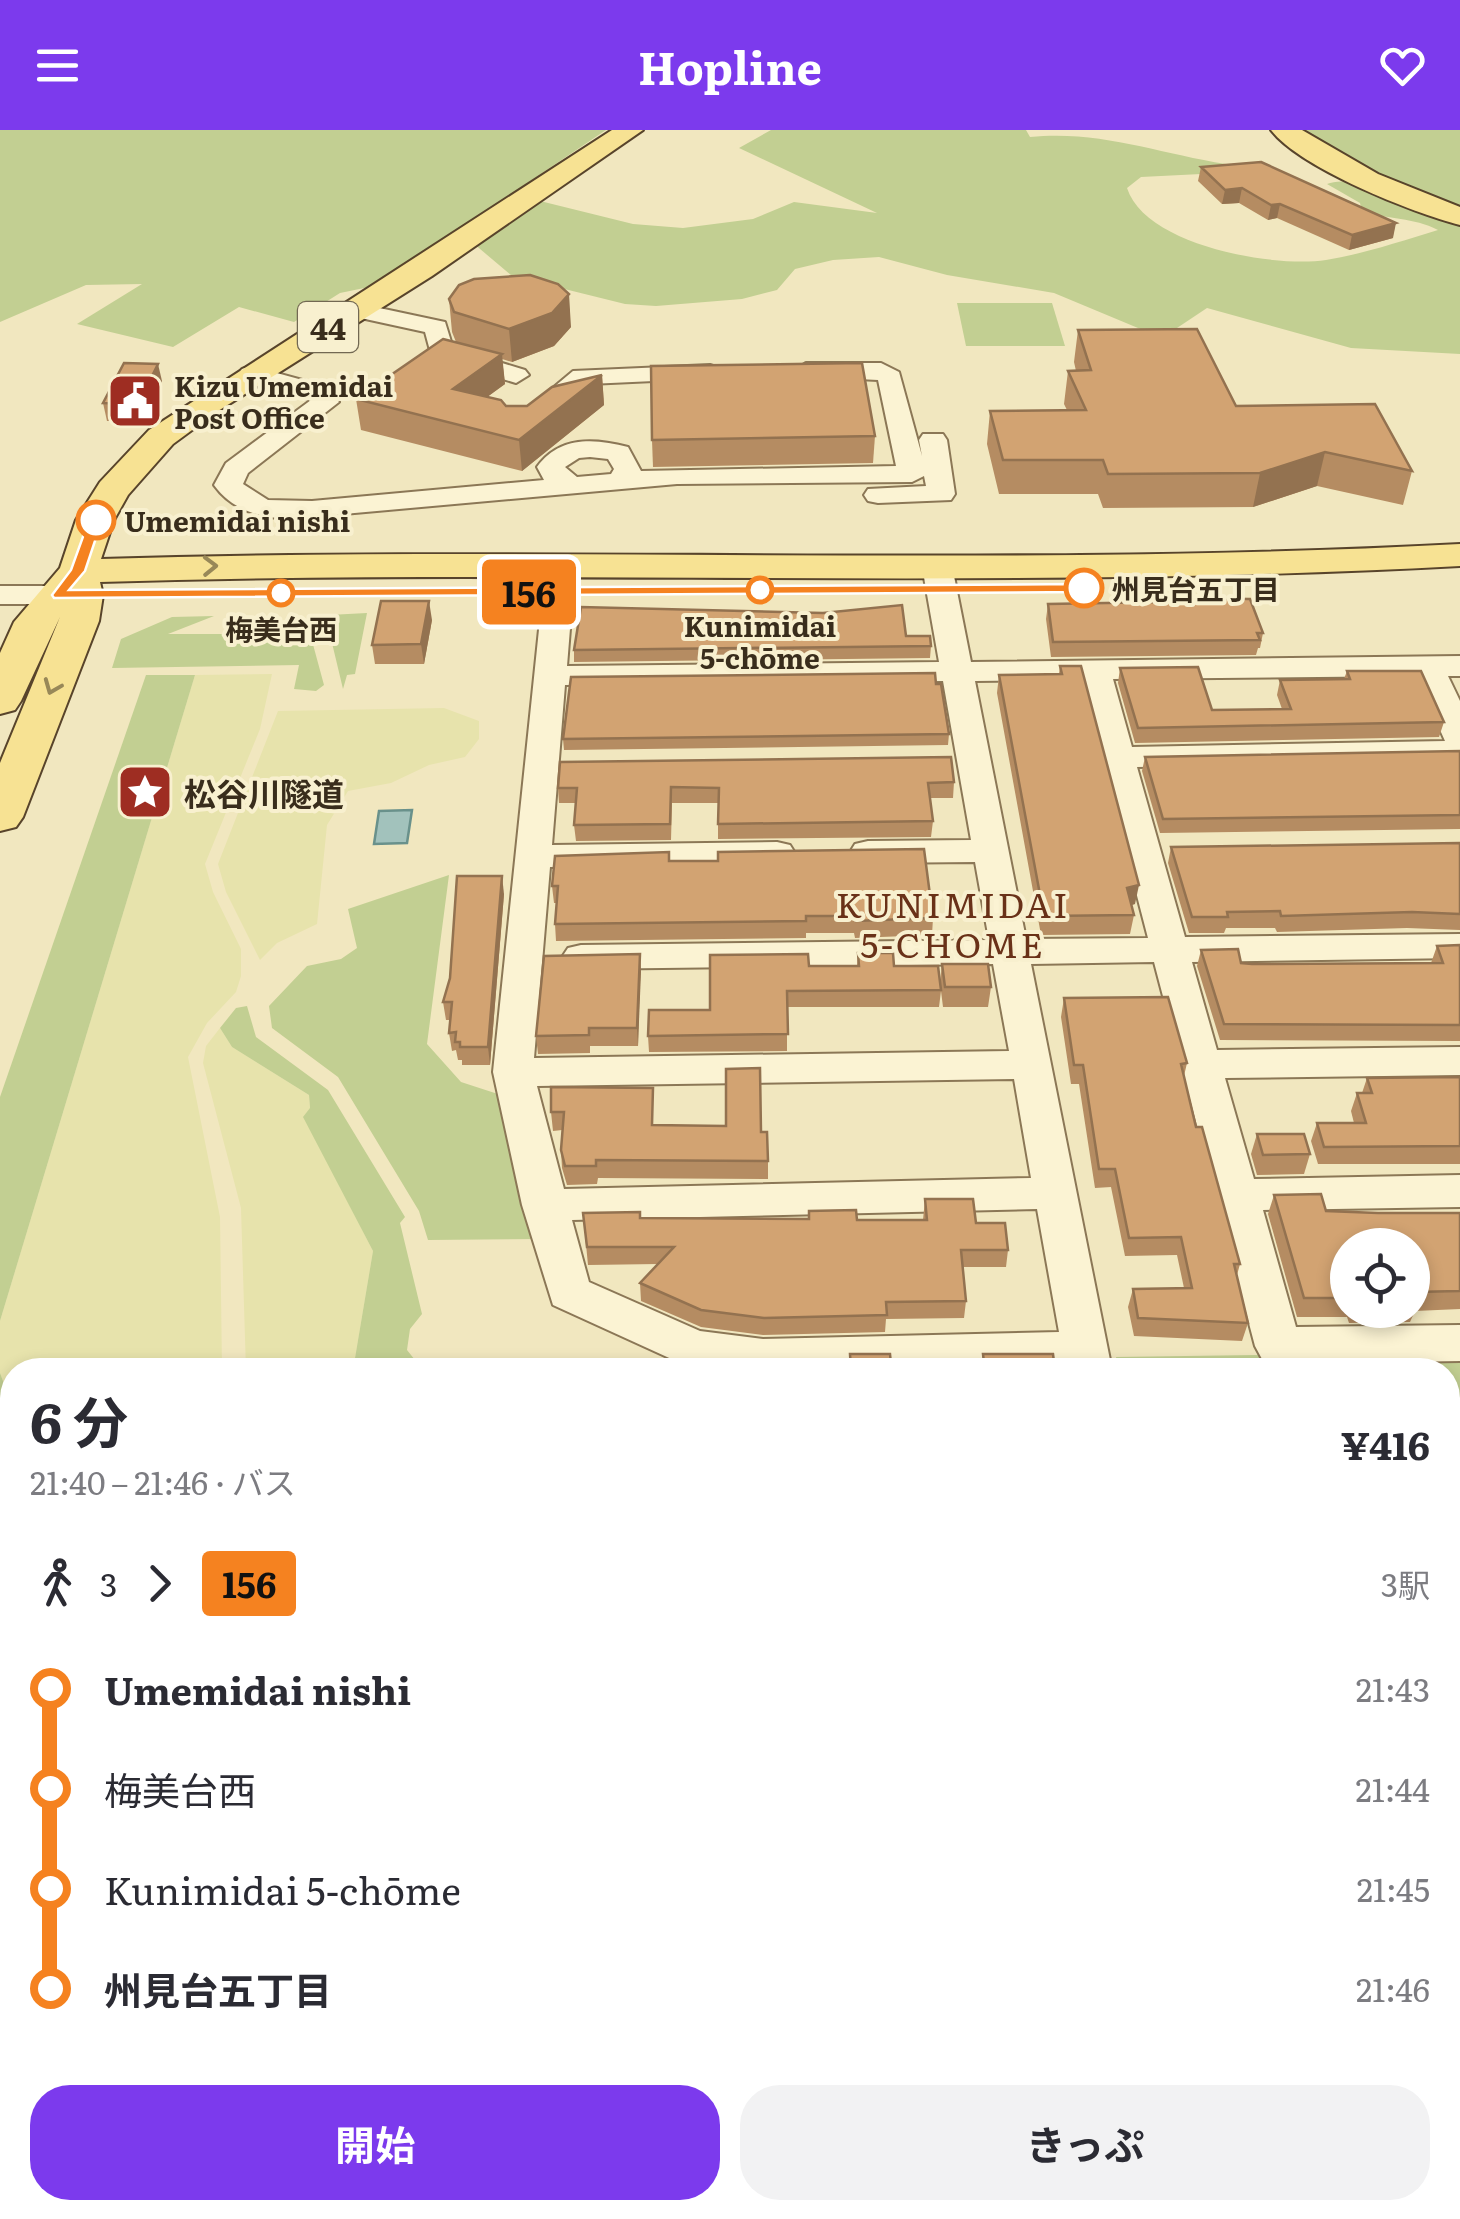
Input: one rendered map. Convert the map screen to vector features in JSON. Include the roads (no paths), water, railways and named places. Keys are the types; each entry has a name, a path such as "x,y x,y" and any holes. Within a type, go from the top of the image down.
{"main road":[{"name":"44","path":"0,817 79,621 73,587 96,520 136,462 164,434 252,374 421,270 630,130"},
{"path":"1284,130 1344,169 1392,192 1460,216"},
{"path":"73,587 558,592 1460,555"},
{"path":"73,587 279,565 1327,586 1460,581"},
{"name":"44","path":"0,701 34,622 73,587"}],"street":[{"path":"356,310 436,327 441,353 516,375"},
{"path":"252,374 318,393 326,402 236,469 228,485 250,505 267,510 312,510 574,486 557,478 550,468 562,455 585,449 618,454 628,469 620,481 677,476 912,474 894,382 881,371 770,372"},
{"path":"518,426 582,376 733,373"},
{"path":"469,496 488,504 524,504 942,494 933,440"},
{"path":"0,574 73,587"},
{"path":"939,577 958,673 955,759 991,851 1087,1358"},
{"path":"0,595 73,587"},
{"path":"558,592 513,1072 544,1205 569,1292 694,1350 763,1358"},
{"path":"548,676 1444,666 1460,738"},
{"path":"1094,670 1278,1346 1460,1343"},
{"path":"1120,757 1460,751"},
{"path":"542,764 581,764"},
{"path":"1145,848 1184,848"},
{"path":"532,856 991,851"},
{"path":"524,958 1460,946"},
{"path":"1202,1064 1460,1061"},
{"path":"513,1072 1030,1065"},
{"path":"1238,1194 1460,1191"},
{"path":"544,1205 1054,1193"}],"water":[{"path":"412,810 407,843 374,844 379,811"}],"place":[{"name":"Kizu Umemidai Post Office","path":"135,401"},
{"name":"Umemidai nishi","path":"96,520"},
{"name":"州見台五丁目","path":"1084,588"},
{"name":"Kunimidai 5-chōme","path":"760,590"},
{"name":"梅美台西","path":"281,593"},
{"name":"松谷川隧道","path":"145,792"}],"district":[{"name":"KUNIMIDAI 5-CHOME","path":"953,923"}]}
